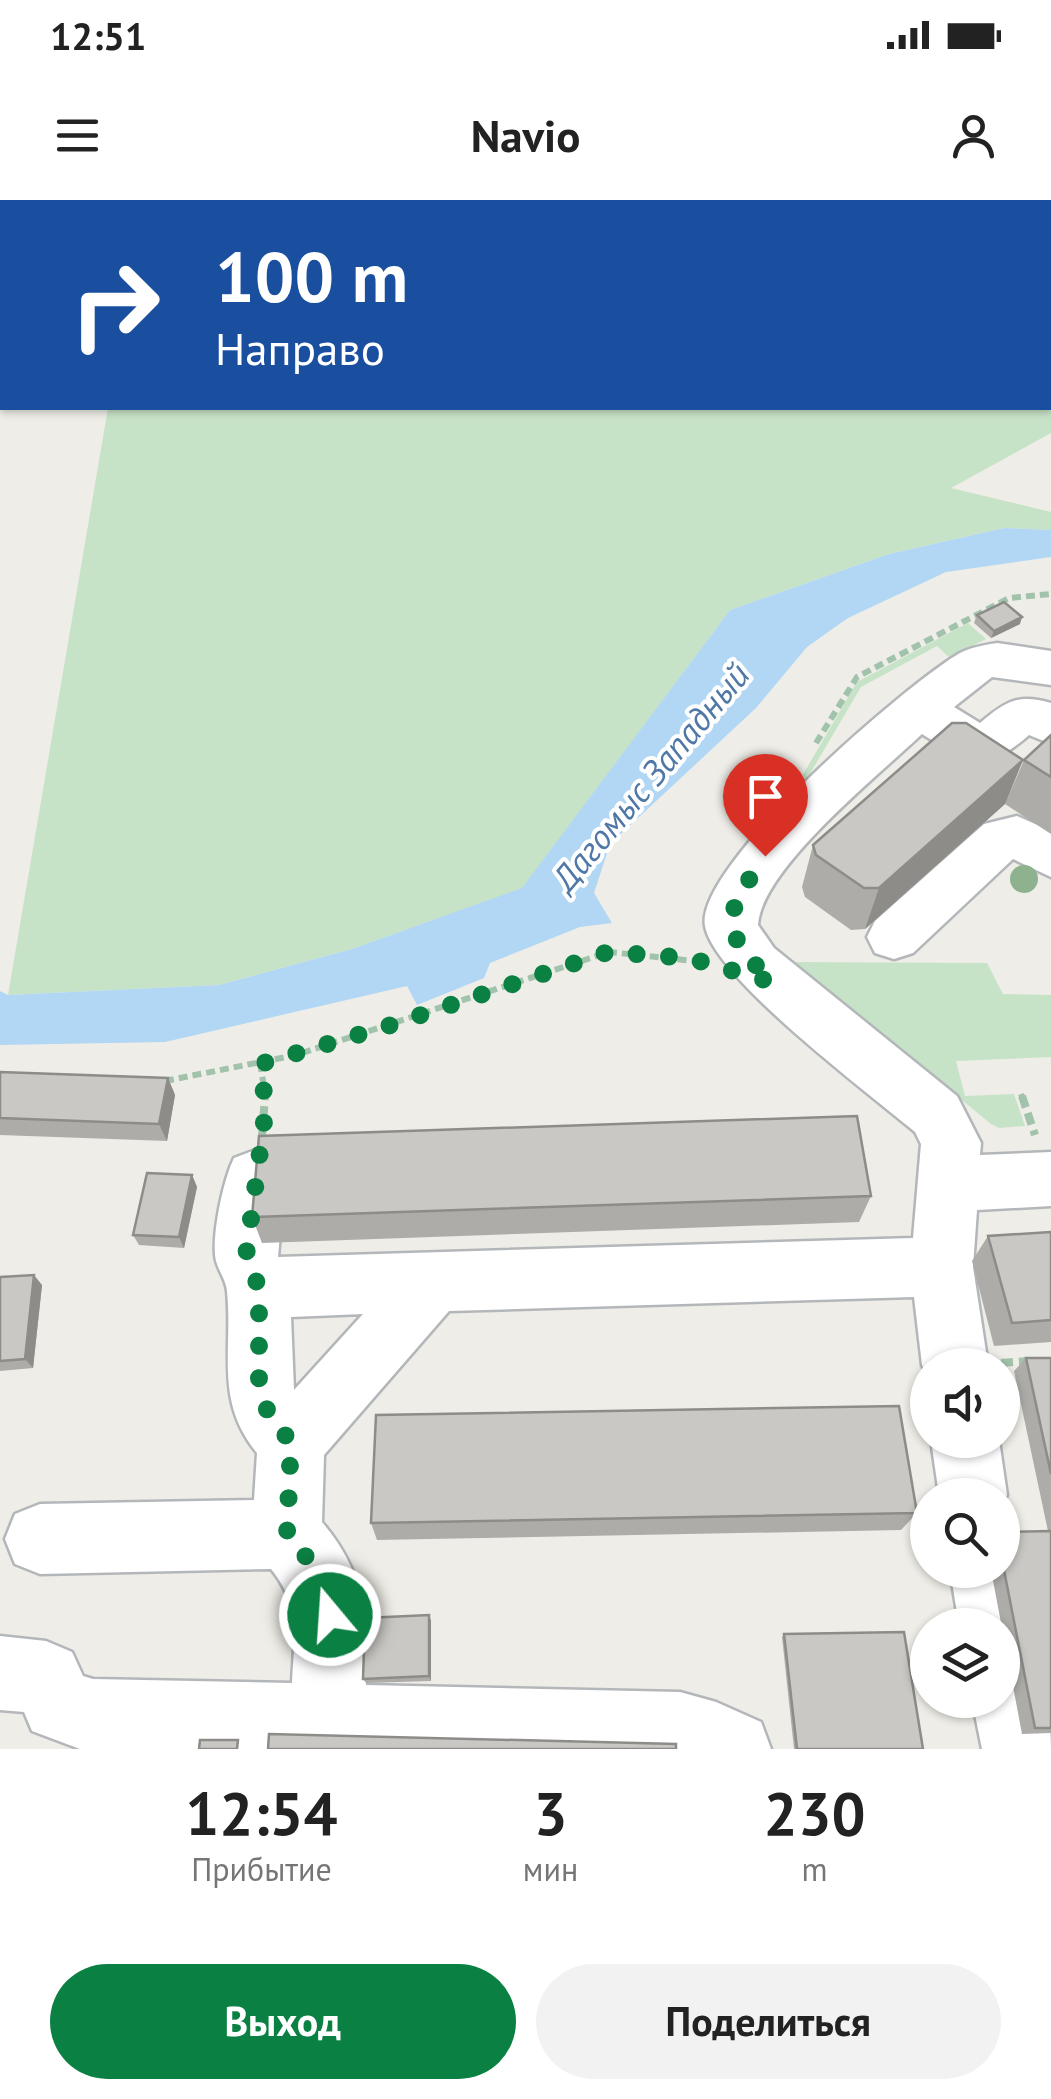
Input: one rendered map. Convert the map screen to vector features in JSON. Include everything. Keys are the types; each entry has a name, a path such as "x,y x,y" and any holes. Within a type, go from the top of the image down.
{"street":[{"path":"953,1348 942,1267 951,1143 936,1114 772,982 738,944 731,925 740,892 784,834 920,709 979,663 997,660 1051,668"},
{"path":"920,709 979,745 988,743 1022,714 1035,716 1051,726"},
{"path":"894,937 1002,838 1018,836 1051,857"},
{"path":"948,1184 1043,1158"},
{"path":"254,1178 246,1256 259,1288 259,1384 269,1416 291,1442"},
{"path":"259,1288 942,1267"},
{"path":"328,1724 330,1615 317,1570 287,1534 291,1442 434,1282"},
{"path":"40,1539 287,1534"},
{"path":"0,1674 46,1678 58,1705 93,1716 328,1724 680,1728 716,1738 734,1749"},
{"path":"1013,1718 1019,1749"}],"path":[{"path":"152,1083 260,1064 391,1025 608,952 689,958 772,982"},
{"path":"254,1178 266,1107 260,1064"},
{"path":"1021,1094 1043,1158"}],"green space":[{"path":"108,410 1051,410 1051,433 951,488 1051,512 1051,530 1004,528 889,554 730,610 523,888 352,949 219,985 8,995"},
{"path":"968,623 986,639 966,649 954,662 937,646 861,687 798,794 784,807 857,682"},
{"path":"793,962 987,963 1003,994 1051,995 1051,1057 956,1061 965,1096 1014,1094 1025,1126 999,1128 991,1124"}],"water":[{"name":"Дагомыс Западный","path":"1004,528 1051,530 1051,557 946,572 848,618 807,647 756,708 610,844 594,893 612,923 580,927 490,963 484,978 417,1005 407,986 165,1042 0,1045 0,991 8,995 219,985 352,949 522,888 730,610 889,554"}],"building":[{"path":"1004,602 1022,617 994,631 977,615"},
{"path":"952,723 966,723 1023,760 879,888 864,888 816,855 813,845"},
{"path":"1051,735 1051,777 1024,760"},
{"path":"0,1072 168,1078 159,1124 0,1118"},
{"path":"857,1116 871,1196 252,1217 259,1136"},
{"path":"147,1173 192,1175 179,1237 133,1235"},
{"path":"1051,1232 1051,1320 1012,1323 988,1236"},
{"path":"34,1275 25,1359 0,1361 0,1277"},
{"path":"1026,1358 1051,1358 1051,1474"},
{"path":"899,1406 911,1478 910,1513 371,1523 376,1415"},
{"path":"1051,1531 1051,1728 1035,1728 1020,1652 1020,1608 1011,1608 1008,1588 1020,1588 1020,1532"},
{"path":"429,1615 429,1676 363,1679 365,1618"},
{"path":"904,1632 910,1669 910,1718 918,1718 923,1749 797,1749 784,1634"},
{"path":"269,1734 676,1744 676,1749 268,1749"},
{"path":"200,1740 238,1740 237,1749 199,1749"}],"route":[{"path":"330,1615 317,1570 287,1534 291,1442 269,1416 259,1384 259,1288 246,1256 266,1107 260,1064 391,1025 608,952 689,958 772,982 738,944 731,925 740,892 765,856"}]}
